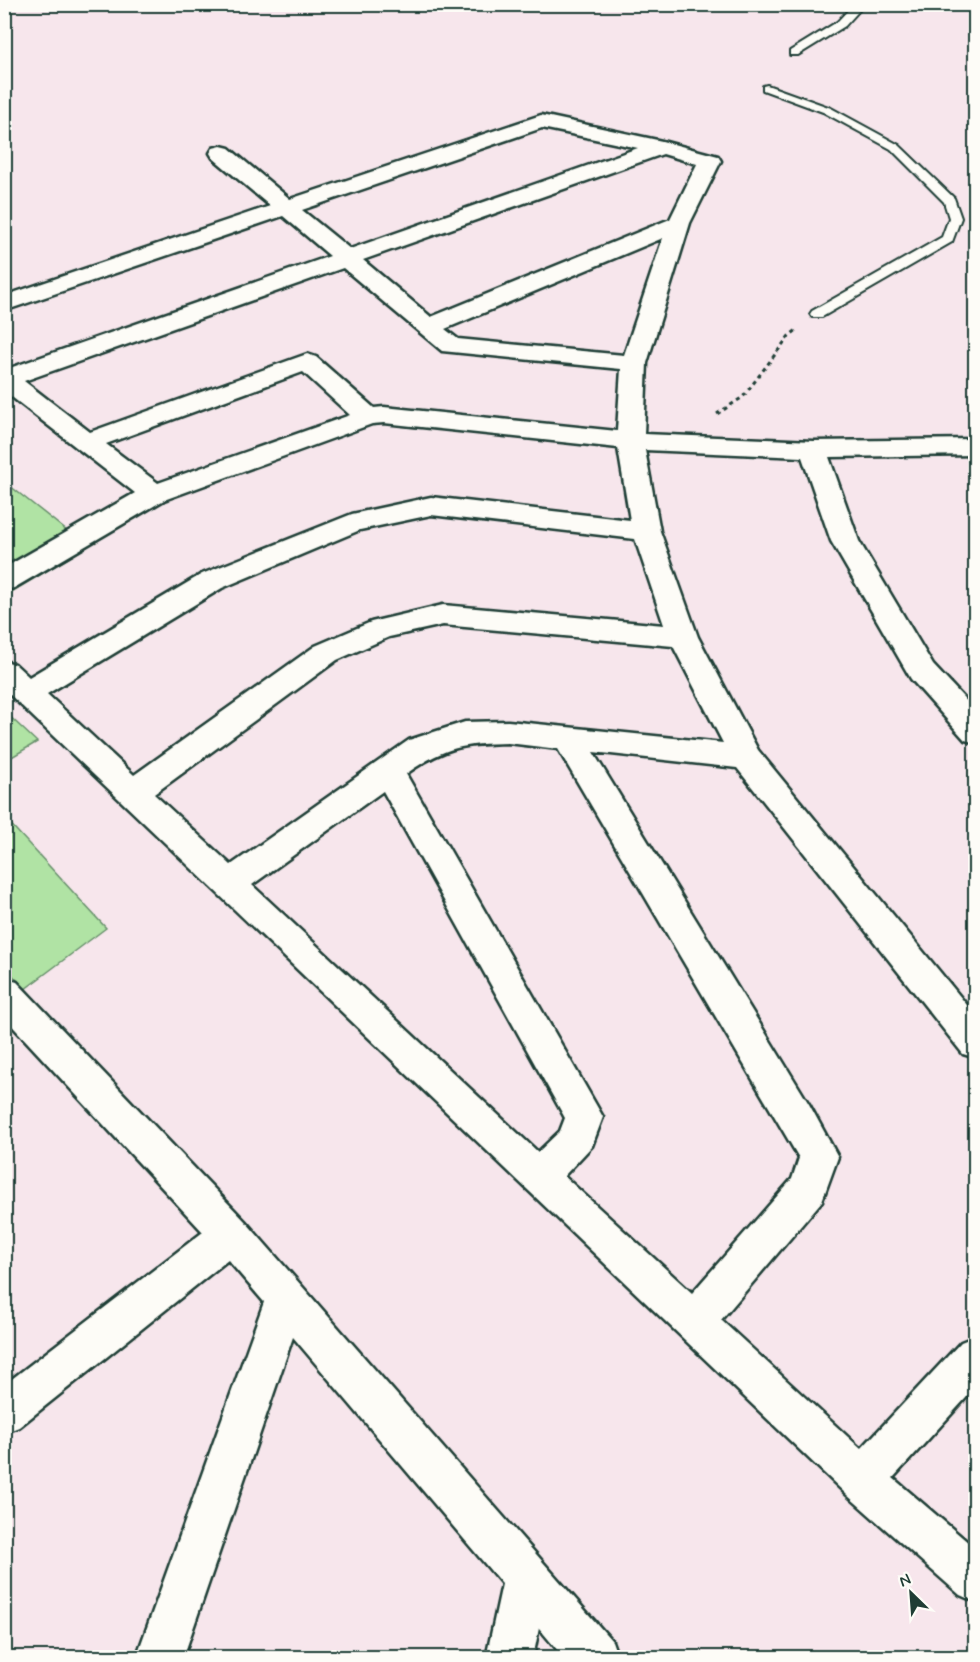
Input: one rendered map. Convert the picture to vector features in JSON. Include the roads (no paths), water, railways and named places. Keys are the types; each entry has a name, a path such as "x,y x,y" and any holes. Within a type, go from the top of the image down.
{"street":[{"path":"4,304 541,121 662,147 710,160 679,223 634,363 630,442 645,531 683,637 746,757 975,1043"},
{"path":"5,378 662,147"},
{"path":"221,153 451,346 634,363"},
{"path":"428,327 679,223"},
{"path":"86,442 306,362 368,417"},
{"path":"5,378 154,494"},
{"path":"4,581 154,494 368,417 384,416 670,445 813,449 975,447"},
{"path":"813,449 844,540 922,672 975,732"},
{"path":"645,531 431,506 352,523 212,581 16,682 230,882 537,1176 862,1480 975,1579"},
{"path":"134,792 326,653 381,629 443,615 683,637"},
{"path":"230,882 420,748 465,733 508,732 746,757"},
{"path":"568,738 819,1157 808,1189 694,1321"},
{"path":"388,771 584,1117 584,1127 579,1136 537,1176"},
{"path":"4,992 231,1234 595,1658"},
{"path":"4,1412 231,1234"},
{"path":"159,1658 286,1297"},
{"path":"862,1480 975,1356"},
{"path":"509,1658 526,1580"}],"lane":[{"path":"794,53 841,24 860,4"},
{"path":"767,88 827,110 895,147 950,201 956,218 948,239 817,314"}]}
